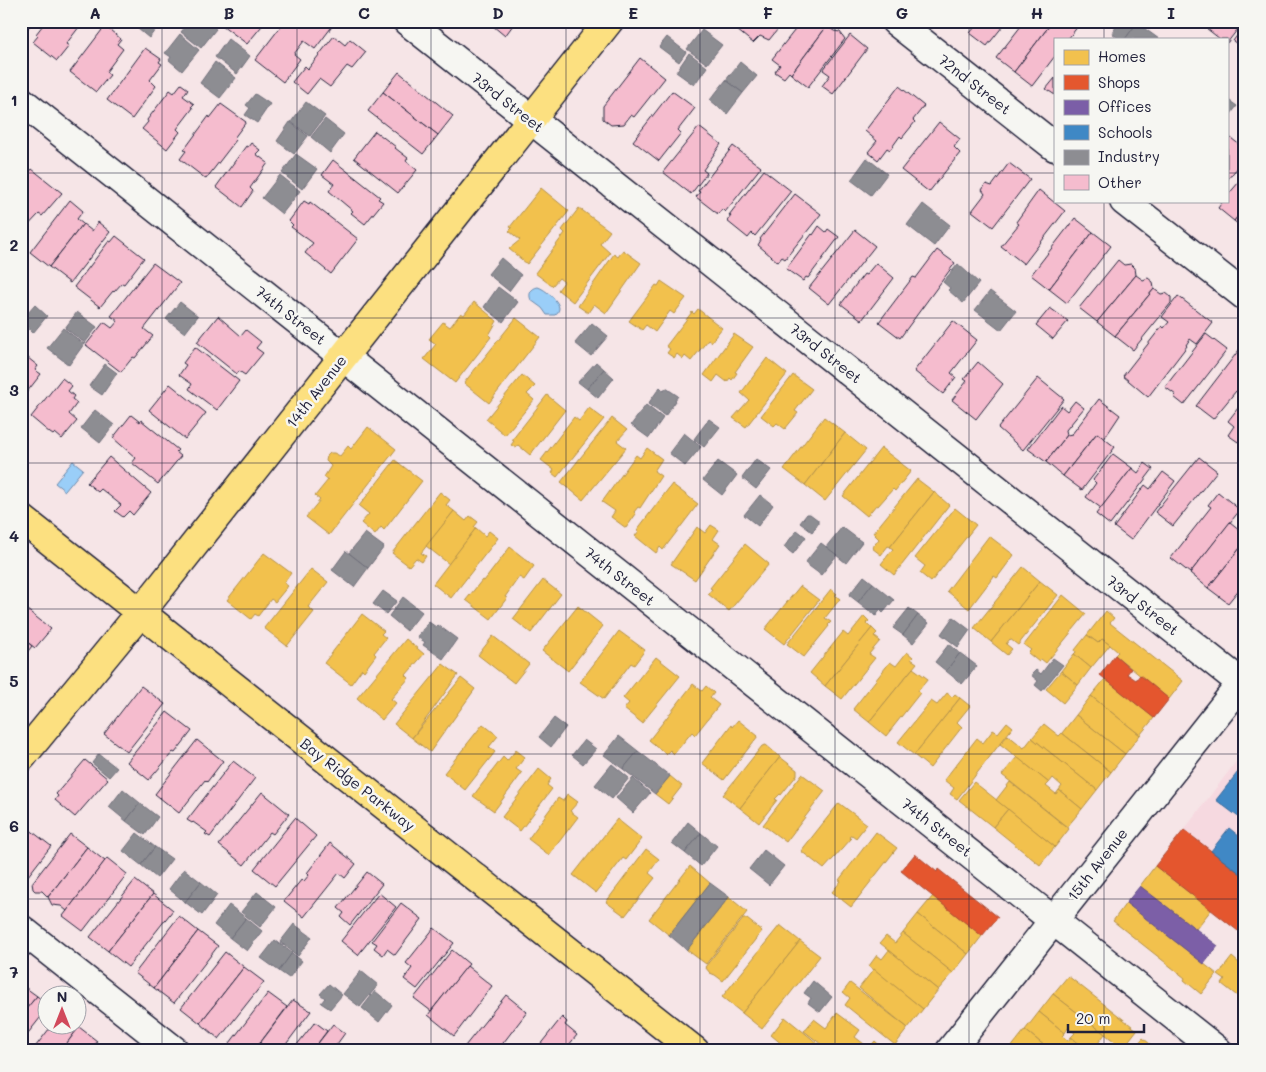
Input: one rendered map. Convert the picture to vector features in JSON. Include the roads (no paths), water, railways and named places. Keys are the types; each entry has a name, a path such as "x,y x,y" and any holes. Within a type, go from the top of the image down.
{"main road":[{"name":"14th Avenue","path":"21,758 141,612 609,21"},
{"name":"Bay Ridge Parkway","path":"21,518 695,1051"}],"street":[{"name":"73rd Street","path":"407,21 1244,682"},
{"name":"72nd Street","path":"896,21 1054,146"},
{"name":"74th Street","path":"21,101 1218,1051"},
{"path":"1125,202 1245,296"},
{"name":"15th Avenue","path":"950,1051 1244,682"},
{"path":"21,929 175,1051"}],"water":[{"path":"538,287 557,302 559,309 555,315 547,315 542,308 531,300 531,292"},
{"path":"73,461 83,469 65,491 55,483"}]}
